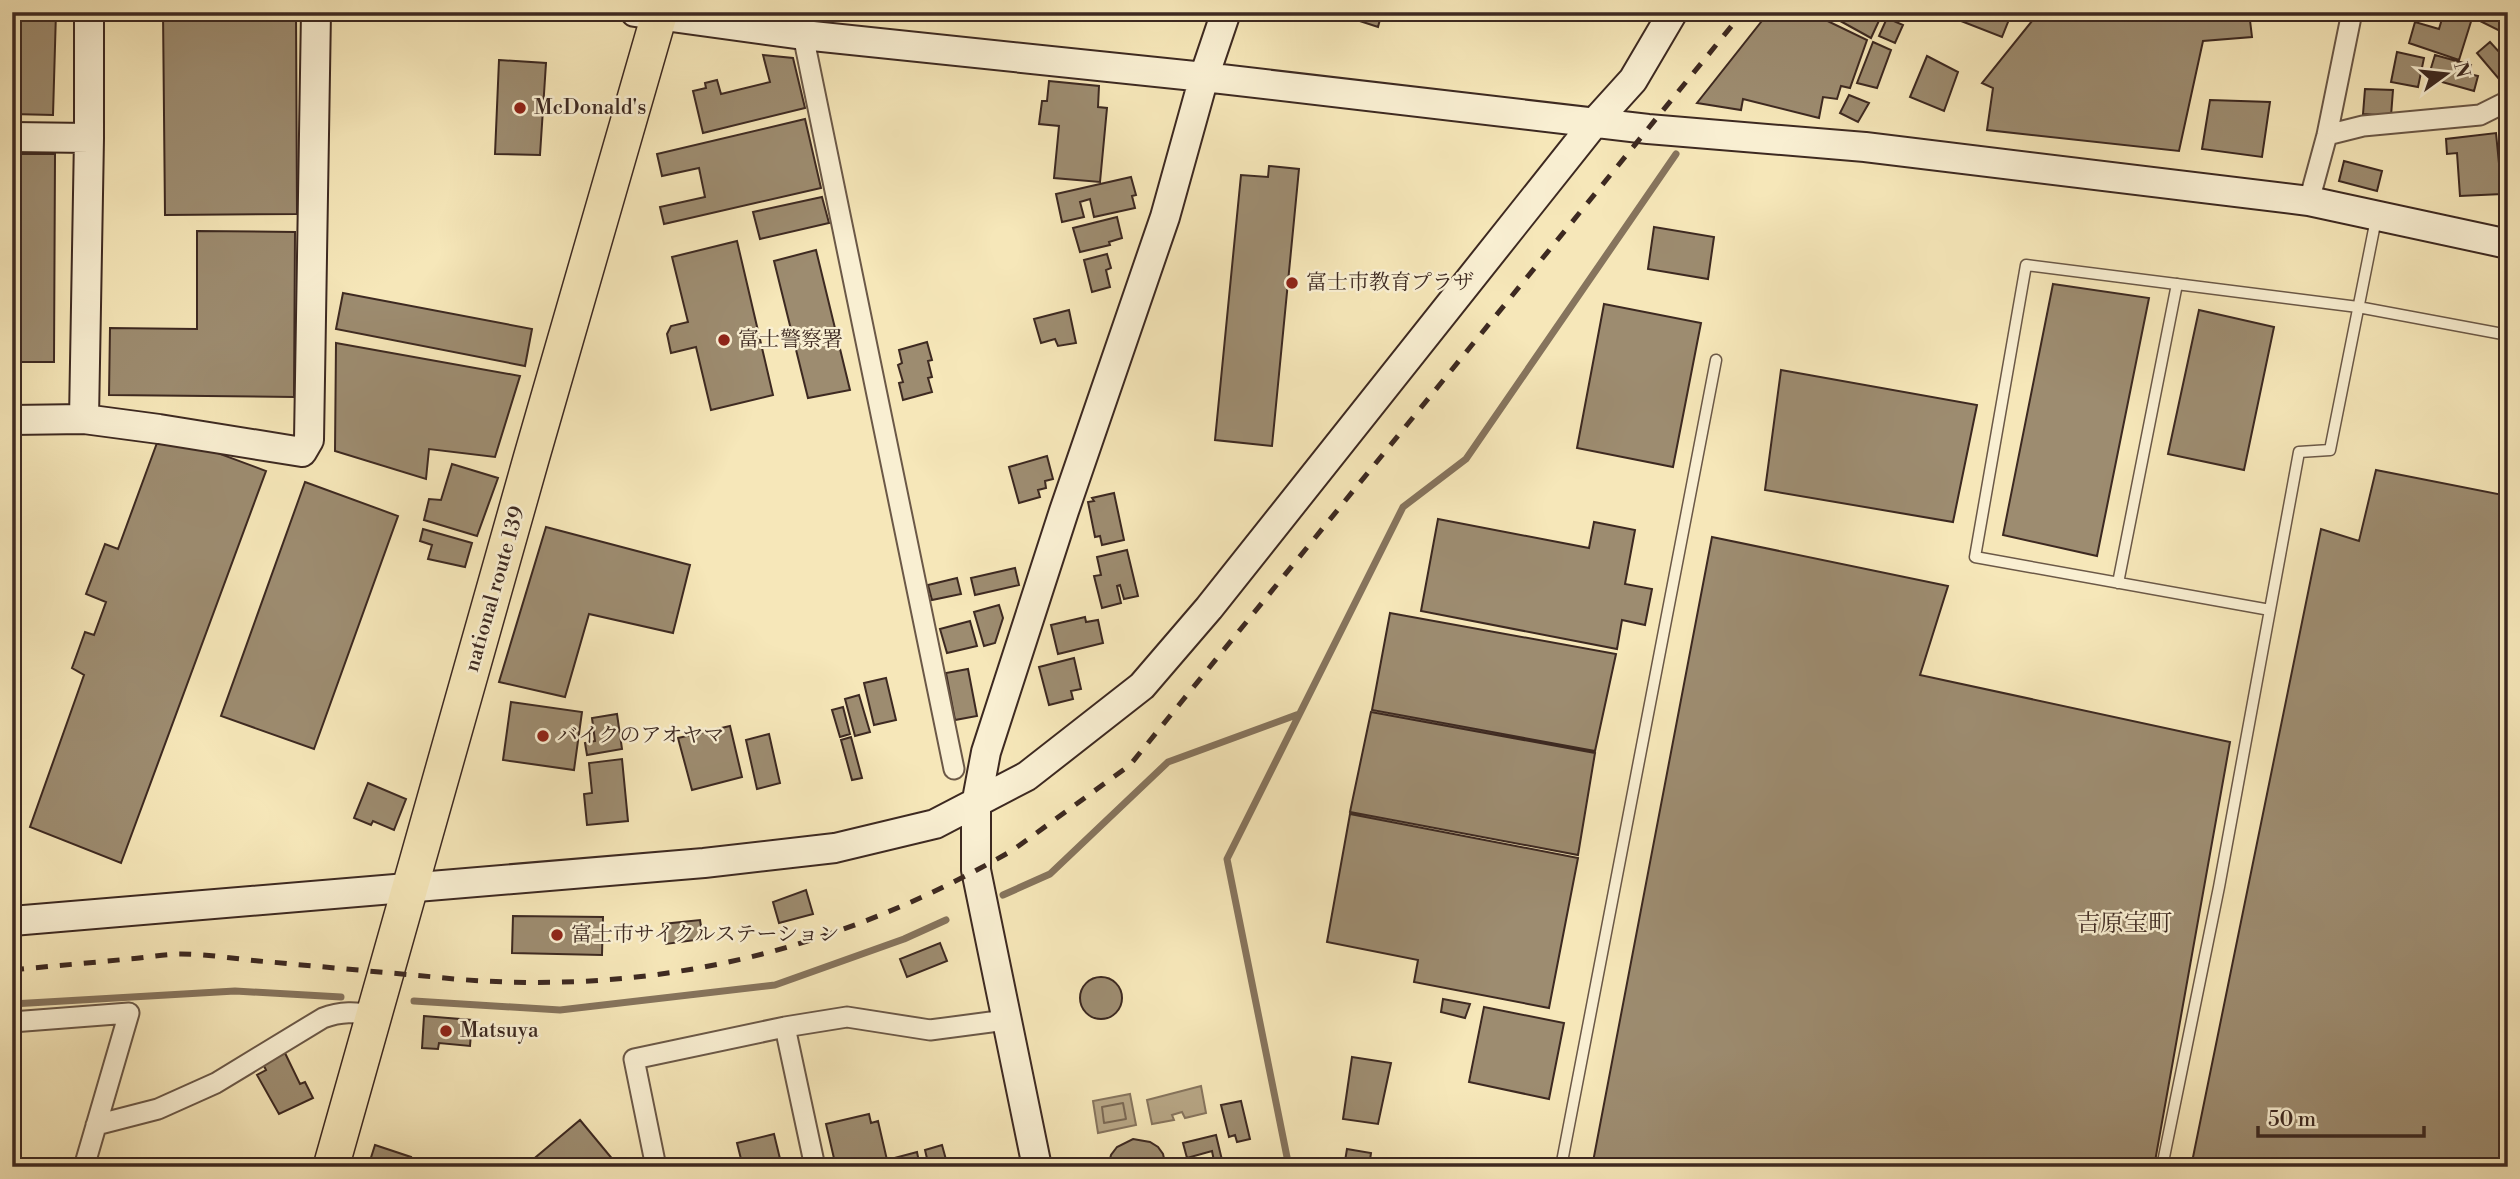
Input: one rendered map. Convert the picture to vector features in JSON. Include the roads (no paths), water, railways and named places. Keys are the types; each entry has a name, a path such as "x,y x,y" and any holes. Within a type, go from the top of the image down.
{"highway":[{"name":"national route 139","path":"331,1167 531,459 651,14"}],"street":[{"path":"84,419 89,12"},
{"path":"12,420 84,419 302,452 309,440 316,12"},
{"path":"1037,1167 976,870 976,805 986,752 1064,511 1165,217 1204,77 1226,12"},
{"path":"12,921 704,863 835,848 935,824 976,805 1027,776 1142,686 1209,608 1595,122 1633,80 1673,12"},
{"path":"2309,201 2327,135 2352,12"},
{"path":"651,14 803,35 1204,77 1647,129 1865,147 2309,201 2508,244"},
{"path":"803,35 954,769"},
{"path":"2327,135 2363,126 2480,115 2508,101"},
{"path":"12,137 89,138"},
{"path":"96,1125 158,1110 216,1083 335,1014 351,1012 374,1015"},
{"path":"12,1022 129,1013 84,1167"},
{"path":"656,1167 634,1059 785,1027 847,1017 930,1030 1006,1020"},
{"path":"785,1027 815,1167"}],"lane":[{"path":"2162,1167 2219,887 2299,452 2330,450 2377,215"},
{"path":"2270,610 1975,557 2026,265 2358,307 2508,335"},
{"path":"2118,583 2176,284"},
{"path":"1560,1167 1716,360"}],"water":[{"path":"1201,1086 1206,1113 1185,1118 1182,1112 1172,1115 1174,1120 1152,1124 1147,1100"},
{"path":"1130,1094 1136,1125 1098,1133 1093,1101"}],"waterway":[{"path":"1289,1167 1227,859 1403,507 1466,459 1676,154"},
{"path":"1003,895 1050,874 1168,762 1299,714"},
{"path":"414,1001 560,1010 775,985 904,939 946,920"},
{"path":"12,1004 235,991 341,997"}],"railway":[{"path":"12,970 181,954 455,979 530,982 603,980 674,972 744,958 813,939 881,915 948,885 1013,850 1130,765 1743,12"}],"place":[{"name":"McDonald's","path":"520,108"},
{"name":"富士市教育プラザ","path":"1292,283"},
{"name":"富士警察署","path":"724,340"},
{"name":"バイクのアオヤマ","path":"543,736"},
{"name":"富士市サイクルステーション","path":"557,935"},
{"name":"Matsuya","path":"446,1031"}],"district":[{"name":"吉原宝町","path":"2124,924"}]}
